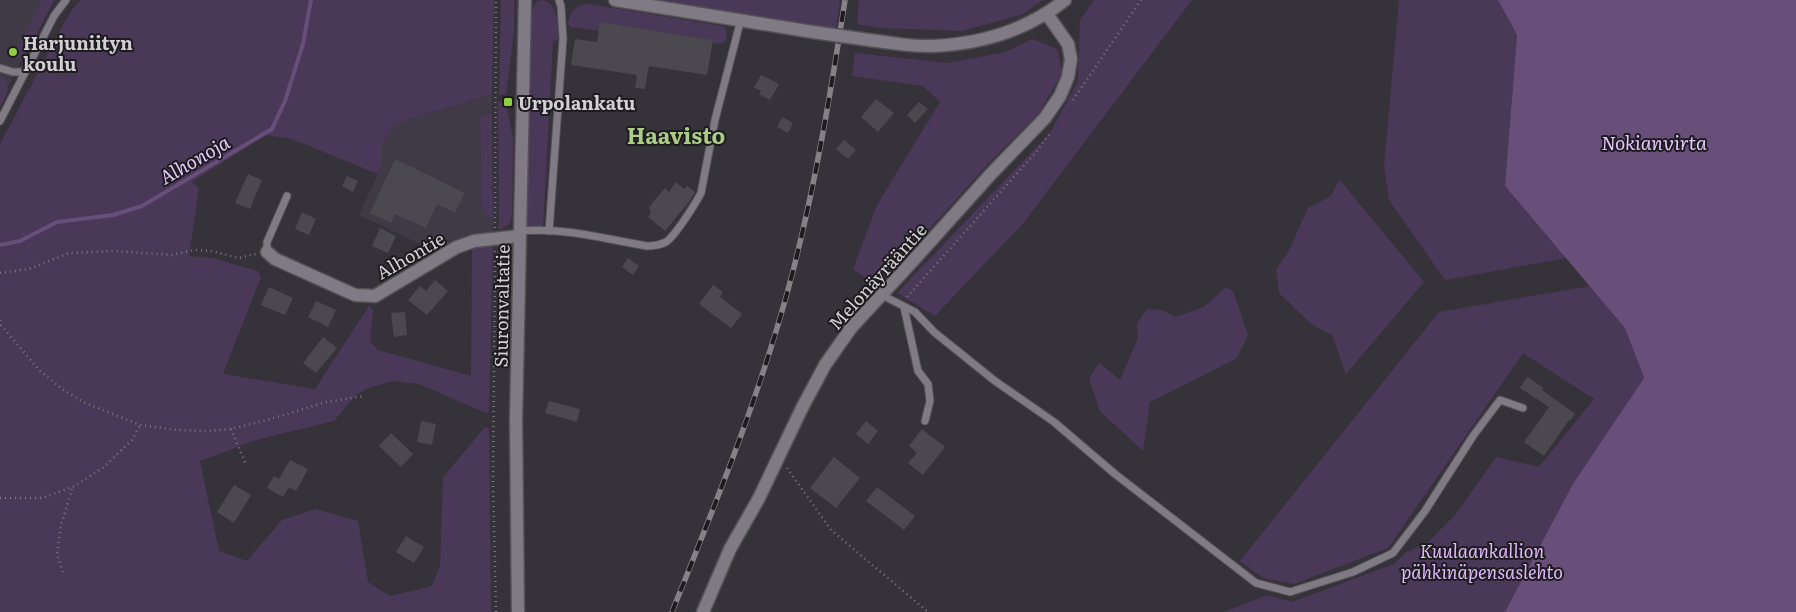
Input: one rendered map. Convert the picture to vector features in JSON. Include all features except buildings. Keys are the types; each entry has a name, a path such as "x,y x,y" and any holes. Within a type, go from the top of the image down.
{"street":[{"name":"Siuronvaltatie","path":"518,612 516,420 525,0"},
{"path":"615,0 813,32 876,41 931,46 976,41 1006,33 1047,14 1065,0"},
{"name":"Melonäyrääntie","path":"703,612 730,550 759,498 825,365 850,328 990,175 1045,118 1060,96 1068,77 1071,59 1068,44 1047,14"},
{"name":"Alhontie","path":"267,252 270,256 284,263 355,295 365,297 374,296 457,247 474,241 520,234"}],"lane":[{"path":"0,121 54,16 66,0"},
{"path":"550,231 563,39 562,6 559,0"},
{"path":"520,234 550,231 647,246 657,246 668,241 696,203 701,193 715,120 741,20"},
{"path":"0,68 14,72 24,72"},
{"path":"267,252 267,242 287,196"},
{"path":"880,294 916,312 934,332 995,380 1054,422 1115,474 1256,583 1290,592 1353,572 1393,552 1424,511 1473,436 1500,400 1523,408"},
{"path":"902,306 918,372 928,384 930,401 925,421"}],"path":[{"path":"496,0 493,482 496,612"},
{"path":"1072,102 1141,0"},
{"path":"902,306 1030,158 1054,126"},
{"path":"0,273 28,269 69,253 114,252 172,255 195,250 212,251 238,258 267,252"},
{"path":"0,320 0,326 39,370 62,388 82,402 140,425 177,430 208,431 231,429 326,402 365,396"},
{"path":"0,498 42,498 73,487 104,467 132,440 140,425"},
{"path":"231,429 246,464"},
{"path":"779,457 831,530 928,612"},
{"path":"63,572 57,554 61,525 73,487"}],"shaded area":[{"name":"Harjuniityn koulu","path":"0,0 54,0 8,86 7,94 0,107"},
{"path":"492,94 492,112 480,117 484,214 493,219 493,235 439,253 359,215 382,164 382,147 392,128 410,119"}],"green space":[{"path":"42,0 54,0 29,49 19,58 12,59"},
{"path":"81,0 494,0 492,94 410,119 392,128 382,147 382,164 378,174 292,139 266,135 192,182 199,188 189,256 212,258 258,271 261,277 223,374 315,389 369,306 373,310 370,341 378,350 471,376 472,247 493,244 489,412 486,413 419,384 392,381 366,389 355,396 334,421 256,440 200,461 219,551 247,561 282,520 316,509 358,521 368,582 390,596 432,586 440,566 443,477 485,427 489,428 491,612 0,612 0,144 64,23 71,11"},
{"path":"501,0 514,0 514,32 506,94 499,95"},
{"path":"543,0 552,6 555,11 558,39 553,42 543,226 527,227 531,13 537,1"},
{"path":"647,0 840,0 836,30"},
{"path":"859,0 1043,0 1023,14 962,31 881,28 857,24"},
{"path":"1094,0 1192,0 1025,221 935,316 897,293 1050,133 1078,81 1080,20"},
{"path":"1399,0 1498,0 1517,35 1505,186 1566,258 1445,280 1389,200 1384,167"},
{"path":"589,4 722,26 726,29 727,36 725,42 719,44 712,43 712,40 601,22 599,31 571,27 568,24 572,12 577,7"},
{"path":"1033,39 1057,49 1062,73 1039,113 986,166 877,287 853,269 877,205 940,102 923,86 852,76 855,53 948,63 1005,52"},
{"path":"0,76 8,86 0,107"},
{"path":"506,101 513,139 512,216 509,224 499,230 498,102"},
{"path":"492,112 493,219 484,214 482,205 480,117"},
{"path":"1339,179 1424,282 1346,374 1332,335 1311,324 1279,293 1276,270 1289,250 1308,208 1331,196"},
{"name":"Kuulaankallion pähkinäpensaslehto","path":"1590,286 1625,328 1644,378 1574,482 1510,612 1224,612 1267,595 1292,602 1394,564 1405,553 1428,542 1456,514 1496,457 1539,467 1594,399 1523,353 1388,548 1294,584 1263,578 1240,561 1439,312"},
{"path":"1226,287 1233,291 1248,335 1237,358 1150,402 1143,451 1100,411 1089,379 1099,363 1120,380 1138,338 1137,324 1147,309 1162,310 1175,317 1204,307"}],"water":[{"name":"Nokianvirta","path":"1498,0 1796,0 1796,612 1505,612 1574,482 1644,378 1625,328 1505,186 1517,35"}],"waterway":[{"name":"Alhonoja","path":"0,245 20,241 57,222 113,215 142,206 272,129 285,101 303,44 311,0"}],"railway":[{"path":"672,612 738,443 781,315 816,170 845,0"}],"place":[{"name":"Harjuniityn koulu","path":"13,52"},
{"name":"Urpolankatu","path":"508,102"}],"district":[{"name":"Haavisto","path":"676,134"}]}
